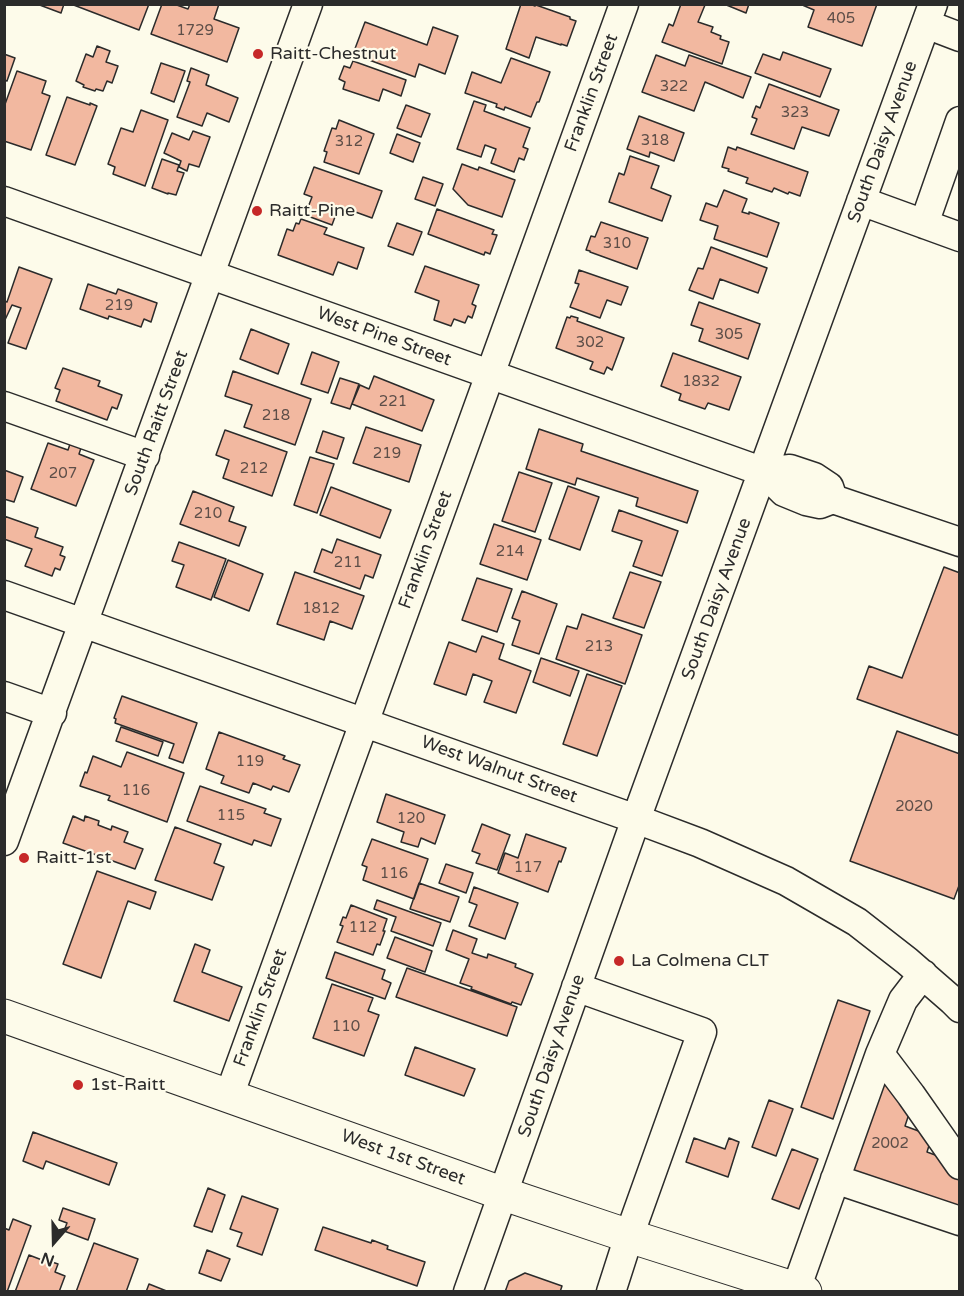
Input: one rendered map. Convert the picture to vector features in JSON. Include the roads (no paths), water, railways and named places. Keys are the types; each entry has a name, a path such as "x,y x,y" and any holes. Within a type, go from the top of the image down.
{"main road":[{"name":"West 1st Street","path":"4,1016 504,1194 800,1290"}],"street":[{"name":"South Raitt Street","path":"4,841 308,4"},
{"name":"Franklin Street","path":"229,1096 624,4"},
{"path":"930,14 960,37"},
{"name":"South Daisy Avenue","path":"468,1292 636,819 930,14"},
{"path":"924,224 960,121"},
{"name":"West Pine Street","path":"4,201 764,472"},
{"path":"861,201 960,237"},
{"path":"4,406 145,456"},
{"path":"764,472 790,469 814,477 829,487 833,500 960,542"},
{"name":"West Walnut Street","path":"4,596 700,843 786,881 857,922 923,974 960,1008"},
{"path":"4,696 52,713"},
{"path":"800,1290 835,1179 880,1054 903,1000 923,974"},
{"path":"576,987 702,1032 611,1292"},
{"path":"880,1054 960,1165"},
{"path":"835,1179 960,1221"}],"place":[{"name":"Raitt-Chestnut","path":"258,54"},
{"name":"Raitt-Pine","path":"257,211"},
{"name":"Raitt-1st","path":"24,858"},
{"name":"La Colmena CLT","path":"619,961"},
{"name":"1st-Raitt","path":"78,1085"}]}
